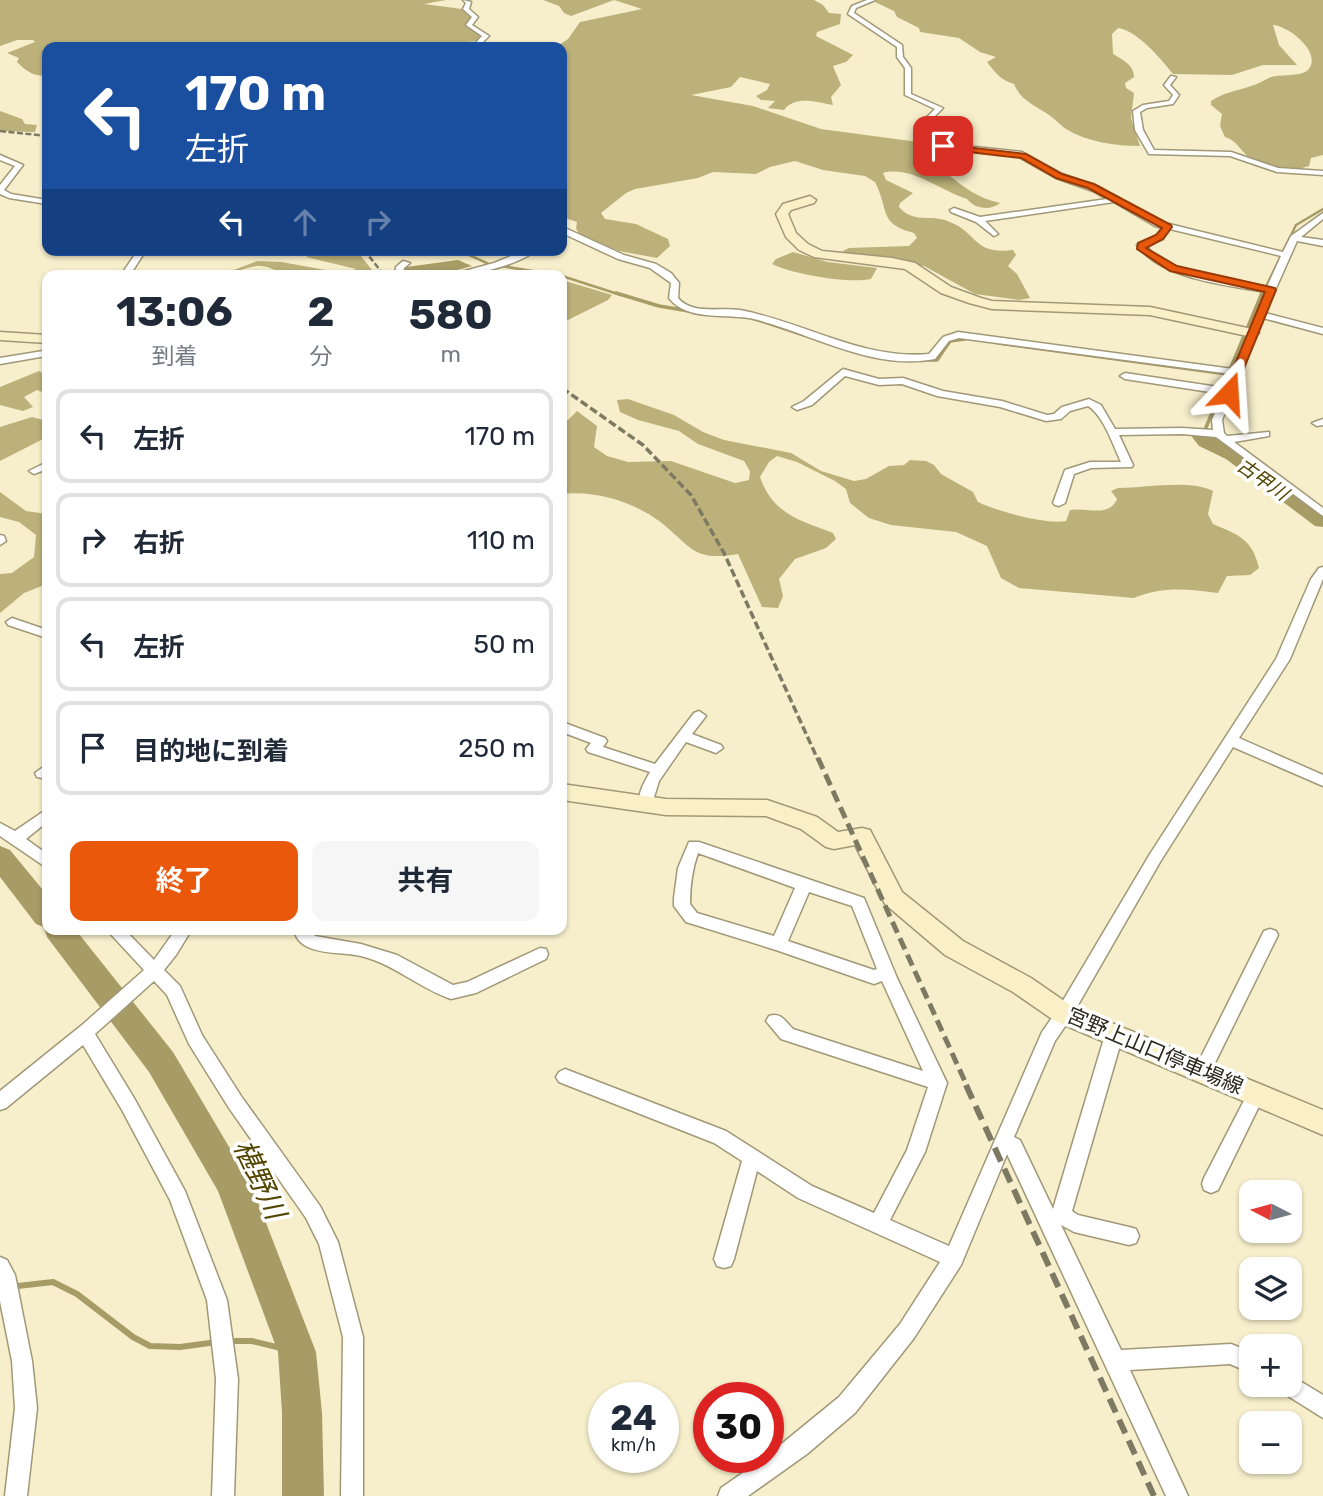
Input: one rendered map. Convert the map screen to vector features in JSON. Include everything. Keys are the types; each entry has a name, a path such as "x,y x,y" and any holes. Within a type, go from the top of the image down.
{"street":[{"path":"466,0 469,3 466,9 475,17 469,25 486,36 480,42"},
{"path":"872,0 855,7 851,14 898,43 900,57 908,68 908,95 941,110 926,121 926,138 929,142 1018,154 1059,176 1091,186 1167,227 1286,256"},
{"path":"1172,77 1167,85 1177,95 1171,103 1145,106 1136,111 1139,130 1153,152 1231,154 1277,170 1323,173"},
{"path":"0,157 19,165 0,190 9,196 42,201"},
{"path":"810,200 787,207 782,214 791,236 807,251 835,259 908,266 946,290 992,305 1150,311 1252,333"},
{"path":"979,220 1114,200"},
{"path":"954,210 979,220 994,234"},
{"path":"1323,216 1294,238 1235,372 1217,420 1222,437 1323,513"},
{"path":"1167,227 1160,237 1141,245 1144,252 1183,272 1271,290"},
{"path":"567,232 601,246 610,253 665,271 676,283 676,303 682,307 739,313 849,346 903,358 932,357 946,339 958,335 1235,372"},
{"path":"567,236 572,234"},
{"path":"1294,238 1323,243"},
{"path":"477,270 519,256"},
{"path":"400,270 406,263"},
{"path":"1261,315 1323,331"},
{"path":"0,336 42,350"},
{"path":"0,361 42,352"},
{"path":"797,407 808,403 843,372 879,382 903,381 941,394 1002,404 1046,418 1056,417 1066,409 1089,402 1097,407 1128,466 1078,467 1069,472 1059,503"},
{"path":"1125,376 1229,393"},
{"path":"1112,432 1182,431 1222,437 1265,434"},
{"path":"34,471 42,467"},
{"path":"729,1496 799,1446 846,1405 907,1331 954,1258 1048,1037 1148,869 1283,659 1317,579 1323,571"},
{"path":"12,622 42,632"},
{"path":"646,803 646,796 658,770 699,716"},
{"path":"567,729 600,741 593,749 658,770"},
{"path":"684,736 716,748"},
{"path":"1230,740 1323,781"},
{"name":"宮野上山口停車場線","path":"567,793 705,809 767,807 809,823 834,841 862,836 892,898 954,948 1022,985 1064,1014 1323,1123"},
{"path":"15,839 42,818"},
{"path":"0,828 42,858"},
{"path":"879,1223 916,1152 938,1083 887,973 858,902 694,846 687,860 682,884 682,906 692,918 874,976 887,973"},
{"path":"779,944 804,885"},
{"path":"119,935 150,975 174,991 195,1039 235,1102 313,1212 328,1242 353,1337 352,1496"},
{"path":"0,1102 88,1031 150,975 177,944 181,935"},
{"path":"303,935 311,942 361,950 391,960 452,992 470,988 540,954"},
{"path":"1202,1072 1270,935"},
{"path":"775,1021 787,1034 938,1083"},
{"path":"88,1031 178,1197 217,1300 227,1380 223,1496"},
{"path":"1055,1218 1114,1035"},
{"path":"565,1077 720,1137 806,1192 954,1258"},
{"path":"1211,1184 1256,1094"},
{"path":"1004,1141 1013,1146 1055,1218 1115,1361 1177,1496"},
{"path":"724,1259 752,1157"},
{"path":"1055,1218 1129,1236"},
{"path":"0,1267 5,1275 22,1361 26,1408 16,1496"},
{"path":"1115,1361 1204,1354 1231,1354 1239,1358"},
{"path":"1302,1394 1323,1407"}],"shaded area":[{"path":"0,0 446,0 424,4 462,9 471,14 471,20 466,26 482,36 479,41 467,42 42,42 42,76 27,71 17,62 19,58 7,53 35,42 33,40 17,40 0,46"},
{"path":"543,0 614,0 571,16 564,13 559,6"},
{"path":"614,0 814,0 823,5 829,13 841,14 840,24 817,32 816,36 853,55 846,62 833,66 841,85 831,97 833,105 800,101 784,110 768,108 775,101 761,100 756,96 767,90 770,84 740,77 731,87 691,95 753,106 821,129 918,142 922,145 919,152 928,162 971,191 1000,203 987,208 978,207 967,199 915,176 894,171 883,173 886,180 913,193 900,203 899,207 915,217 945,220 956,225 982,246 999,251 1013,250 1016,255 1008,266 1017,274 1030,298 1019,300 975,294 924,266 871,256 846,255 843,251 849,248 909,246 917,238 914,233 890,220 875,182 865,176 823,170 795,161 770,167 756,174 713,172 698,178 635,189 601,213 605,219 636,224 668,239 670,246 657,258 619,251 579,234 577,222 567,219 567,42 564,42 580,22 642,9"},
{"path":"1323,0 1323,155 1311,158 1309,166 1294,169 1279,169 1256,162 1225,137 1220,126 1222,114 1211,105 1211,101 1221,96 1271,77 1300,74 1308,70 1311,56 1308,49 1295,35 1280,27 1273,25 1279,45 1297,65 1263,65 1232,75 1173,74 1141,40 1118,28 1112,34 1113,54 1130,66 1134,73 1134,77 1125,83 1126,88 1134,93 1131,118 1140,146 1131,146 1092,140 1066,129 1024,99 1014,84 995,72 987,62 996,57 980,52 959,38 920,32 919,28 897,17 894,11 875,2"},
{"path":"0,111 22,119 25,124 37,125 35,132 0,131"},
{"path":"793,252 828,262 877,268 871,279 849,280 806,274 772,264 776,259"},
{"path":"361,256 372,270 354,270 306,257"},
{"path":"458,260 472,266 457,270 405,270 406,267"},
{"path":"257,261 282,262 325,270 274,270 259,266 234,270"},
{"path":"567,282 612,295 608,300 567,320"},
{"path":"39,371 42,373 42,392 37,390 24,397 33,407 23,411 0,405 0,387"},
{"path":"628,399 674,415 703,432 724,440 791,453 821,471 854,481 866,479 889,466 904,465 910,460 926,461 934,465 941,474 973,492 978,502 1009,513 1046,521 1066,521 1070,510 1109,508 1117,499 1111,491 1118,488 1180,485 1203,487 1213,491 1208,514 1213,524 1243,539 1252,550 1259,568 1250,575 1227,576 1218,593 1165,590 1134,598 1019,588 1001,578 987,546 956,532 891,525 869,518 850,503 846,489 835,481 797,462 777,456 769,462 760,477 772,500 789,514 833,533 836,539 826,548 795,559 779,579 783,596 778,608 762,607 738,554 701,554 686,545 659,521 637,508 600,496 567,494 567,420 577,411 597,426 594,447 607,456 628,462 671,461 735,483 749,480 750,471 744,461 698,444 679,431 620,412 617,400"},
{"path":"32,417 42,420 42,440 0,461 0,427"},
{"path":"0,492 26,511 42,513 42,586 24,593 0,613 0,574 12,573 34,557 36,535 19,522 0,517"}],"waterway":[{"path":"1262,295 1296,225 1323,209"},
{"path":"471,256 489,264 526,270"},
{"path":"567,278 621,295"},
{"path":"616,293 659,306 695,312"},
{"path":"1202,437 1262,293"},
{"path":"749,317 804,335"},
{"path":"904,360 937,360 950,341 965,339"},
{"path":"998,343 1227,374"},
{"name":"古甲川","path":"1202,437 1206,442 1233,455 1323,521"},
{"name":"椹野川","path":"0,857 42,910"},
{"name":"椹野川","path":"63,935 161,1062 233,1184 297,1352 302,1413 303,1496"},
{"path":"0,1288 53,1282 77,1294 133,1337 150,1346 180,1347 217,1342"},
{"path":"229,1341 252,1341 297,1352"}],"railway":[{"path":"0,131 42,135"},
{"path":"369,256 380,270"},
{"path":"567,392 643,445 691,495 724,553 818,760"},
{"path":"818,758 967,1086"},
{"path":"966,1085 1154,1496"}],"route":[{"path":"943,146 1023,156 1059,176 1091,186 1167,227 1163,235 1141,245 1144,252 1174,269 1271,290 1235,372 1229,393"}]}
